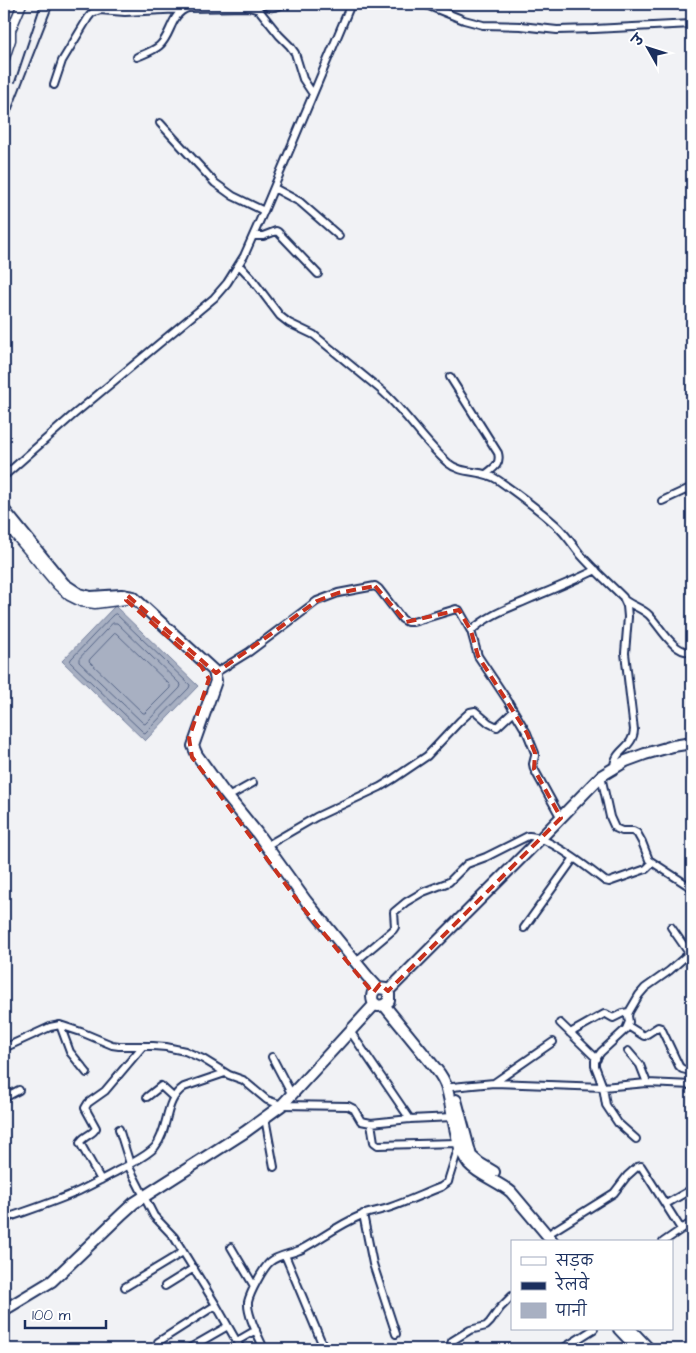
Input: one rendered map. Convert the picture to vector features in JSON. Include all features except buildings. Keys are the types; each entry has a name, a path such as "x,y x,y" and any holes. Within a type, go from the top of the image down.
{"main road":[{"path":"4,510 64,584 78,594 91,597 133,597 215,673 216,681 193,746 197,755 306,901 379,990"},
{"path":"4,517 61,587 84,600 92,601 124,597 138,607 206,672 209,681 189,738 188,747 192,757 303,908 379,990 390,997 350,1031 282,1105 144,1196 122,1214 52,1281 4,1310"},
{"path":"553,1237 523,1196 500,1176 471,1156 451,1080 437,1060 382,1004 372,999 379,990 540,839 601,776 645,754 691,745"},
{"path":"382,1004 443,1078 464,1157 474,1168 511,1192 553,1237"},
{"path":"620,1330 638,1349"},
{"path":"631,1330 649,1349"}],"street":[{"path":"4,39 11,30 22,4"},
{"path":"264,4 268,7 273,7 284,4"},
{"path":"4,476 72,416 214,298 227,282 239,265 253,236 351,4"},
{"path":"424,4 484,26 521,26 557,30 692,24"},
{"path":"54,86 62,61 92,13 100,10 126,12 249,7 259,10 279,36 290,46 295,53 303,79 313,94"},
{"path":"137,56 161,45 174,20 184,9"},
{"path":"4,61 11,40 11,30"},
{"path":"160,123 215,183 233,196 264,210"},
{"path":"274,188 300,202 339,236"},
{"path":"253,236 263,236 278,232 318,274"},
{"path":"239,265 280,316 314,334 381,390 448,462 464,471 493,476 504,484 555,524 581,555 626,601 650,615 669,641 685,651 692,651"},
{"path":"450,377 500,458 499,463 486,474"},
{"path":"662,501 692,486"},
{"path":"4,506 72,585 89,594 118,592 124,597"},
{"path":"4,522 57,585 69,596 81,602 95,604 124,597"},
{"path":"471,631 493,615 596,570"},
{"path":"215,673 249,652 317,601 338,593 375,586 404,621 413,622 456,609 460,611 471,631 478,656 527,733 535,752 534,769 561,818"},
{"path":"614,768 615,759 630,743 634,735 624,653 628,617 626,601"},
{"path":"266,846 316,817 380,786 420,761 470,712 474,711 497,727 514,711"},
{"path":"601,776 612,824 618,830 634,831 637,833 646,856 652,863 691,886"},
{"path":"228,797 254,783"},
{"path":"361,957 393,930 394,912 406,902 423,892 448,882 467,864 486,858 528,836 540,839 574,858 609,882 646,869 652,863"},
{"path":"524,928 574,858"},
{"path":"636,1139 615,1120 604,1101 595,1063 602,1052 628,1026 629,1012 639,995 690,952 671,927"},
{"path":"570,1033 604,1014 613,1018 629,1012"},
{"path":"560,1023 596,1059"},
{"path":"4,1048 50,1027 60,1025 112,1045 166,1047 185,1051 242,1080 268,1100 282,1105 348,1106 354,1109 361,1121 371,1123 453,1117"},
{"path":"60,1025 70,1052 87,1073"},
{"path":"628,1026 644,1036 658,1027 661,1028 679,1066 690,1071 692,1075"},
{"path":"350,1031 410,1119"},
{"path":"494,1083 553,1042"},
{"path":"101,1180 80,1143 81,1140 96,1128 85,1108 88,1103 105,1091 143,1046"},
{"path":"628,1051 640,1065 647,1083"},
{"path":"272,1056 292,1095"},
{"path":"4,1219 78,1191 150,1152 155,1147 164,1128 173,1097 184,1087 225,1073"},
{"path":"452,1087 494,1083 602,1087 647,1083 692,1085"},
{"path":"147,1098 161,1086 173,1097"},
{"path":"4,1098 19,1090"},
{"path":"265,1118 274,1166"},
{"path":"264,1349 248,1308 254,1286 270,1262 308,1245 363,1214 387,1209 445,1184 450,1178 458,1149 455,1142 378,1145 374,1142 371,1123"},
{"path":"119,1129 129,1164 154,1216 174,1237 241,1349"},
{"path":"553,1237 614,1193 627,1176 638,1166 642,1168 681,1229"},
{"path":"666,1204 692,1190"},
{"path":"363,1214 372,1264 396,1334"},
{"path":"666,1240 692,1222"},
{"path":"231,1247 254,1286"},
{"path":"125,1287 183,1252"},
{"path":"285,1256 324,1348"},
{"path":"165,1286 194,1268"},
{"path":"452,1349 451,1342 454,1339 470,1330 486,1326 511,1297"},
{"path":"158,1342 216,1305"},
{"path":"188,1349 228,1326"},
{"path":"237,1341 256,1330"},
{"path":"562,1349 592,1330"}],"highlighted area":[{"path":"375,586 406,622 459,610 471,631 478,656 527,733 535,753 534,769 561,818 388,991 380,984 373,993 303,908 192,757 189,738 209,679 201,666 126,600 127,595 216,673 317,601 338,593"}],"water":[{"path":"115,606 198,686 145,741 62,661"}],"railway":[{"path":"15,82 41,4"},
{"path":"4,129 53,4"}]}
